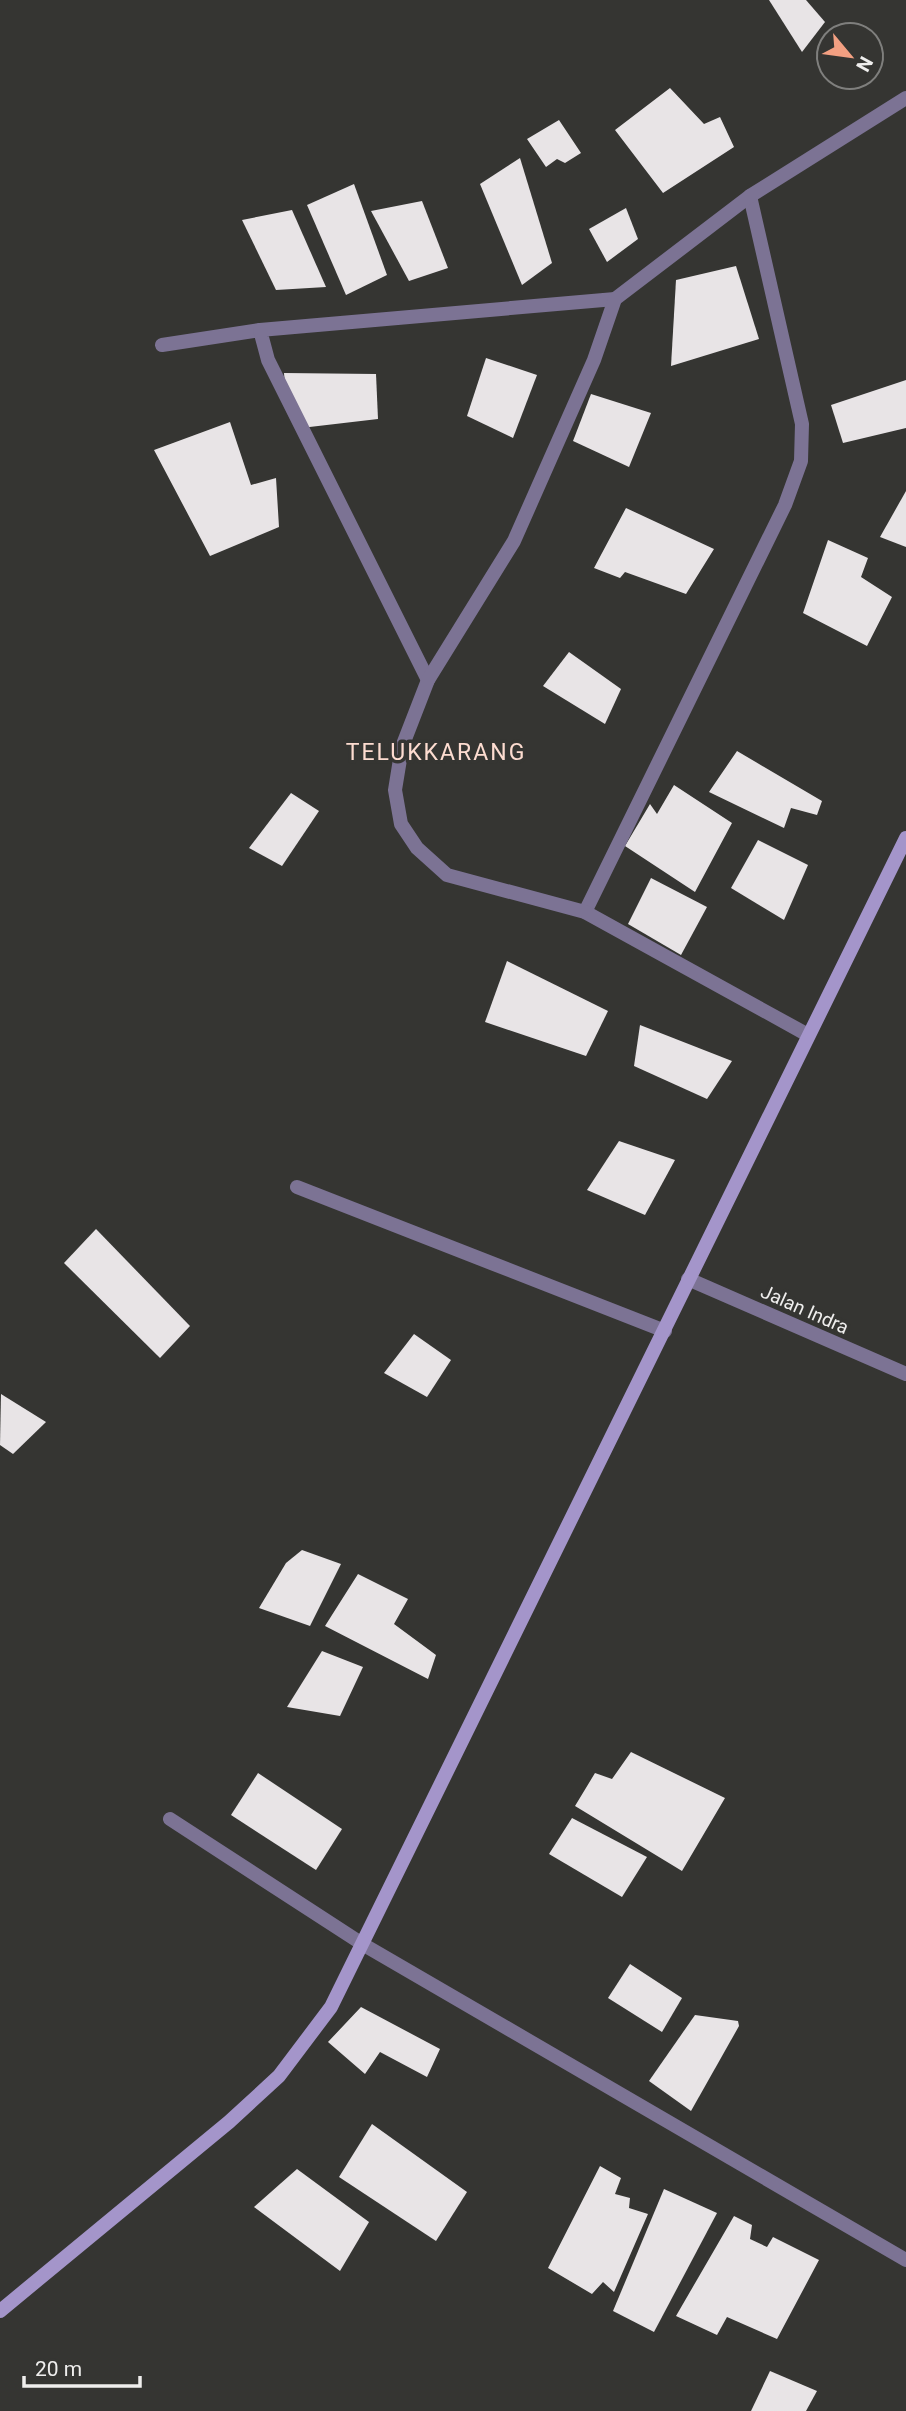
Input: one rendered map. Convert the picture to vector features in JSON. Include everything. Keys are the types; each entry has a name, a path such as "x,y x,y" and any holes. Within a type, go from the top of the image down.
{"main road":[{"path":"0,2311 199,2148 279,2076 331,2007 364,1945 906,838"}],"street":[{"path":"162,345 260,330 615,299 750,196 906,98"},
{"path":"585,912 785,505 801,461 802,424 750,196"},
{"path":"615,299 590,371 514,541 428,680 402,747 395,790 401,824 417,848 447,875 585,912 808,1035"},
{"path":"260,330 268,360 428,680"},
{"path":"297,1187 665,1331"},
{"name":"Jalan Indra","path":"688,1279 906,1374"},
{"path":"170,1819 364,1945 906,2260"}],"building":[{"path":"769,0 806,0 824,21 815,21 815,35 802,52"},
{"path":"670,88 704,124 720,117 734,147 663,193 615,130"},
{"path":"559,120 581,153 565,163 557,159 546,167 527,139"},
{"path":"520,158 552,263 522,285 480,184"},
{"path":"354,184 387,275 346,295 307,205"},
{"path":"422,201 448,268 409,281 371,211"},
{"path":"626,208 638,239 607,262 589,229"},
{"path":"292,210 326,287 276,290 242,220"},
{"path":"736,266 759,339 671,366 676,280"},
{"path":"486,358 537,375 513,438 467,416"},
{"path":"284,373 376,374 378,419 301,428 285,384"},
{"path":"906,380 906,428 843,443 831,405"},
{"path":"591,394 651,413 629,467 573,441"},
{"path":"230,422 251,485 276,478 279,527 210,556 154,450"},
{"path":"906,491 906,547 880,537"},
{"path":"626,508 714,549 686,594 625,572 620,578 594,568"},
{"path":"828,540 868,558 861,577 892,597 867,646 803,613"},
{"path":"569,652 621,689 605,724 543,686"},
{"path":"737,751 822,801 817,815 791,808 784,828 709,792"},
{"path":"674,785 732,823 695,892 625,846 650,804 657,814"},
{"path":"291,793 319,811 282,866 249,848"},
{"path":"758,840 808,865 784,920 731,888"},
{"path":"651,878 707,907 681,955 628,924"},
{"path":"507,961 608,1011 586,1056 485,1022"},
{"path":"640,1025 732,1061 707,1099 634,1066"},
{"path":"619,1141 675,1160 645,1215 587,1190"},
{"path":"96,1229 190,1326 160,1358 64,1263"},
{"path":"414,1334 451,1360 427,1397 384,1373"},
{"path":"1,1394 46,1422 13,1454 0,1445"},
{"path":"302,1550 341,1564 310,1626 259,1608 286,1563"},
{"path":"358,1574 408,1599 394,1624 436,1655 428,1679 325,1626"},
{"path":"322,1651 363,1667 340,1716 287,1707"},
{"path":"631,1752 725,1798 682,1871 575,1806 595,1773 612,1779"},
{"path":"258,1773 342,1829 316,1870 231,1815"},
{"path":"572,1818 647,1857 622,1897 549,1854"},
{"path":"630,1964 682,1998 662,2032 608,1998"},
{"path":"361,2007 440,2049 427,2077 380,2052 365,2074 328,2042"},
{"path":"695,2015 738,2021 739,2026 691,2111 649,2081"},
{"path":"372,2124 467,2192 436,2241 339,2177"},
{"path":"600,2166 621,2178 615,2194 630,2198 629,2208 648,2214 614,2292 603,2282 592,2294 548,2268"},
{"path":"297,2169 369,2222 340,2271 254,2207"},
{"path":"664,2189 717,2213 654,2332 613,2311"},
{"path":"734,2216 752,2225 750,2239 767,2247 773,2237 819,2260 777,2339 727,2317 717,2335 676,2316"},
{"path":"770,2371 817,2391 806,2411 751,2411"}],"district":[{"name":"TELUKKARANG","path":"436,752"}]}
